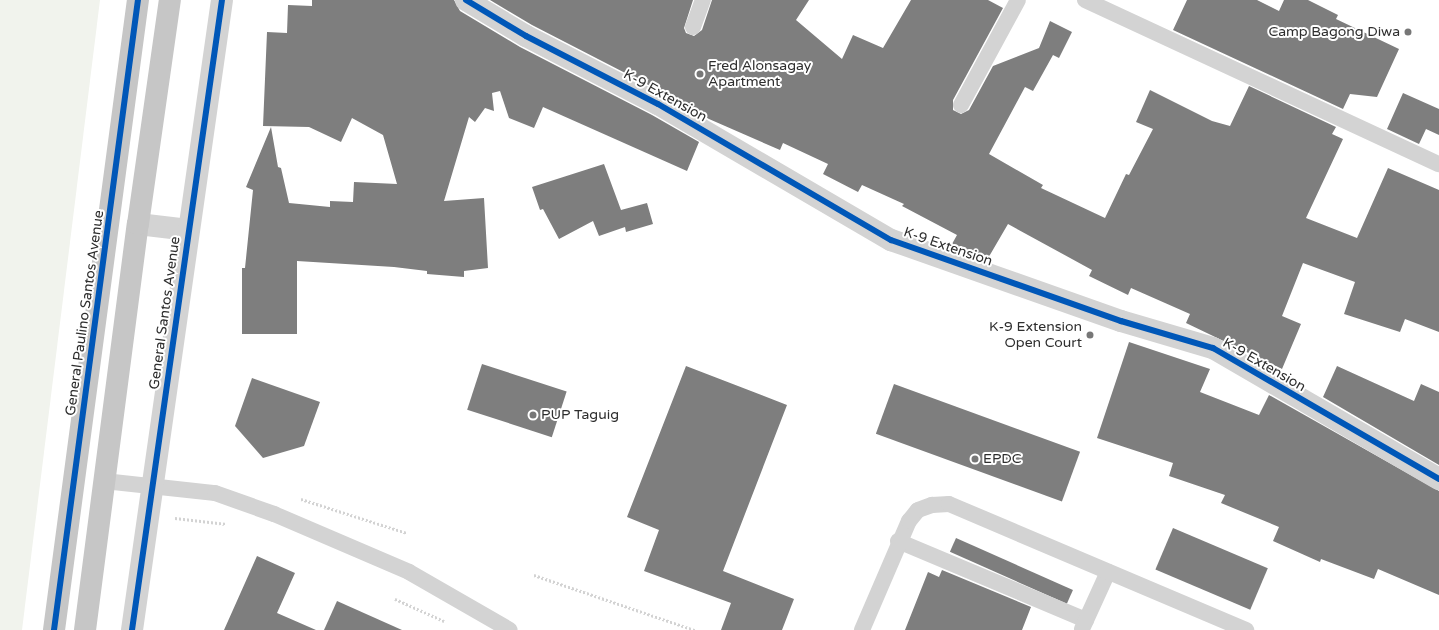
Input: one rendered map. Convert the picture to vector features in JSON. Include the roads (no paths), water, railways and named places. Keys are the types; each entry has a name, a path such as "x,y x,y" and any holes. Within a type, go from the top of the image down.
{"main road":[{"name":"General Paulino Santos Avenue","path":"54,630 138,0"},
{"path":"85,630 138,224 170,0"}],"street":[{"name":"General Santos Avenue","path":"132,630 222,0"},
{"name":"K-9 Extension","path":"466,0 526,36 658,104 891,240 1121,321 1213,348 1439,479"},
{"path":"138,224 189,230"}],"lane":[{"path":"693,27 703,0"},
{"path":"961,105 1018,0"},
{"path":"1085,0 1439,164"},
{"path":"104,481 215,493 274,514 409,572 510,630"},
{"path":"862,630 898,541 918,510 932,505 949,504 1246,630"},
{"path":"898,541 1084,625 1108,572"}],"place":[{"name":"Camp Bagong Diwa","path":"1408,32"},
{"name":"Fred Alonsagay Apartment","path":"700,74"},
{"name":"K-9 Extension Open Court","path":"1090,335"},
{"name":"PUP Taguig","path":"533,415"},
{"name":"EPDC","path":"975,459"}]}
